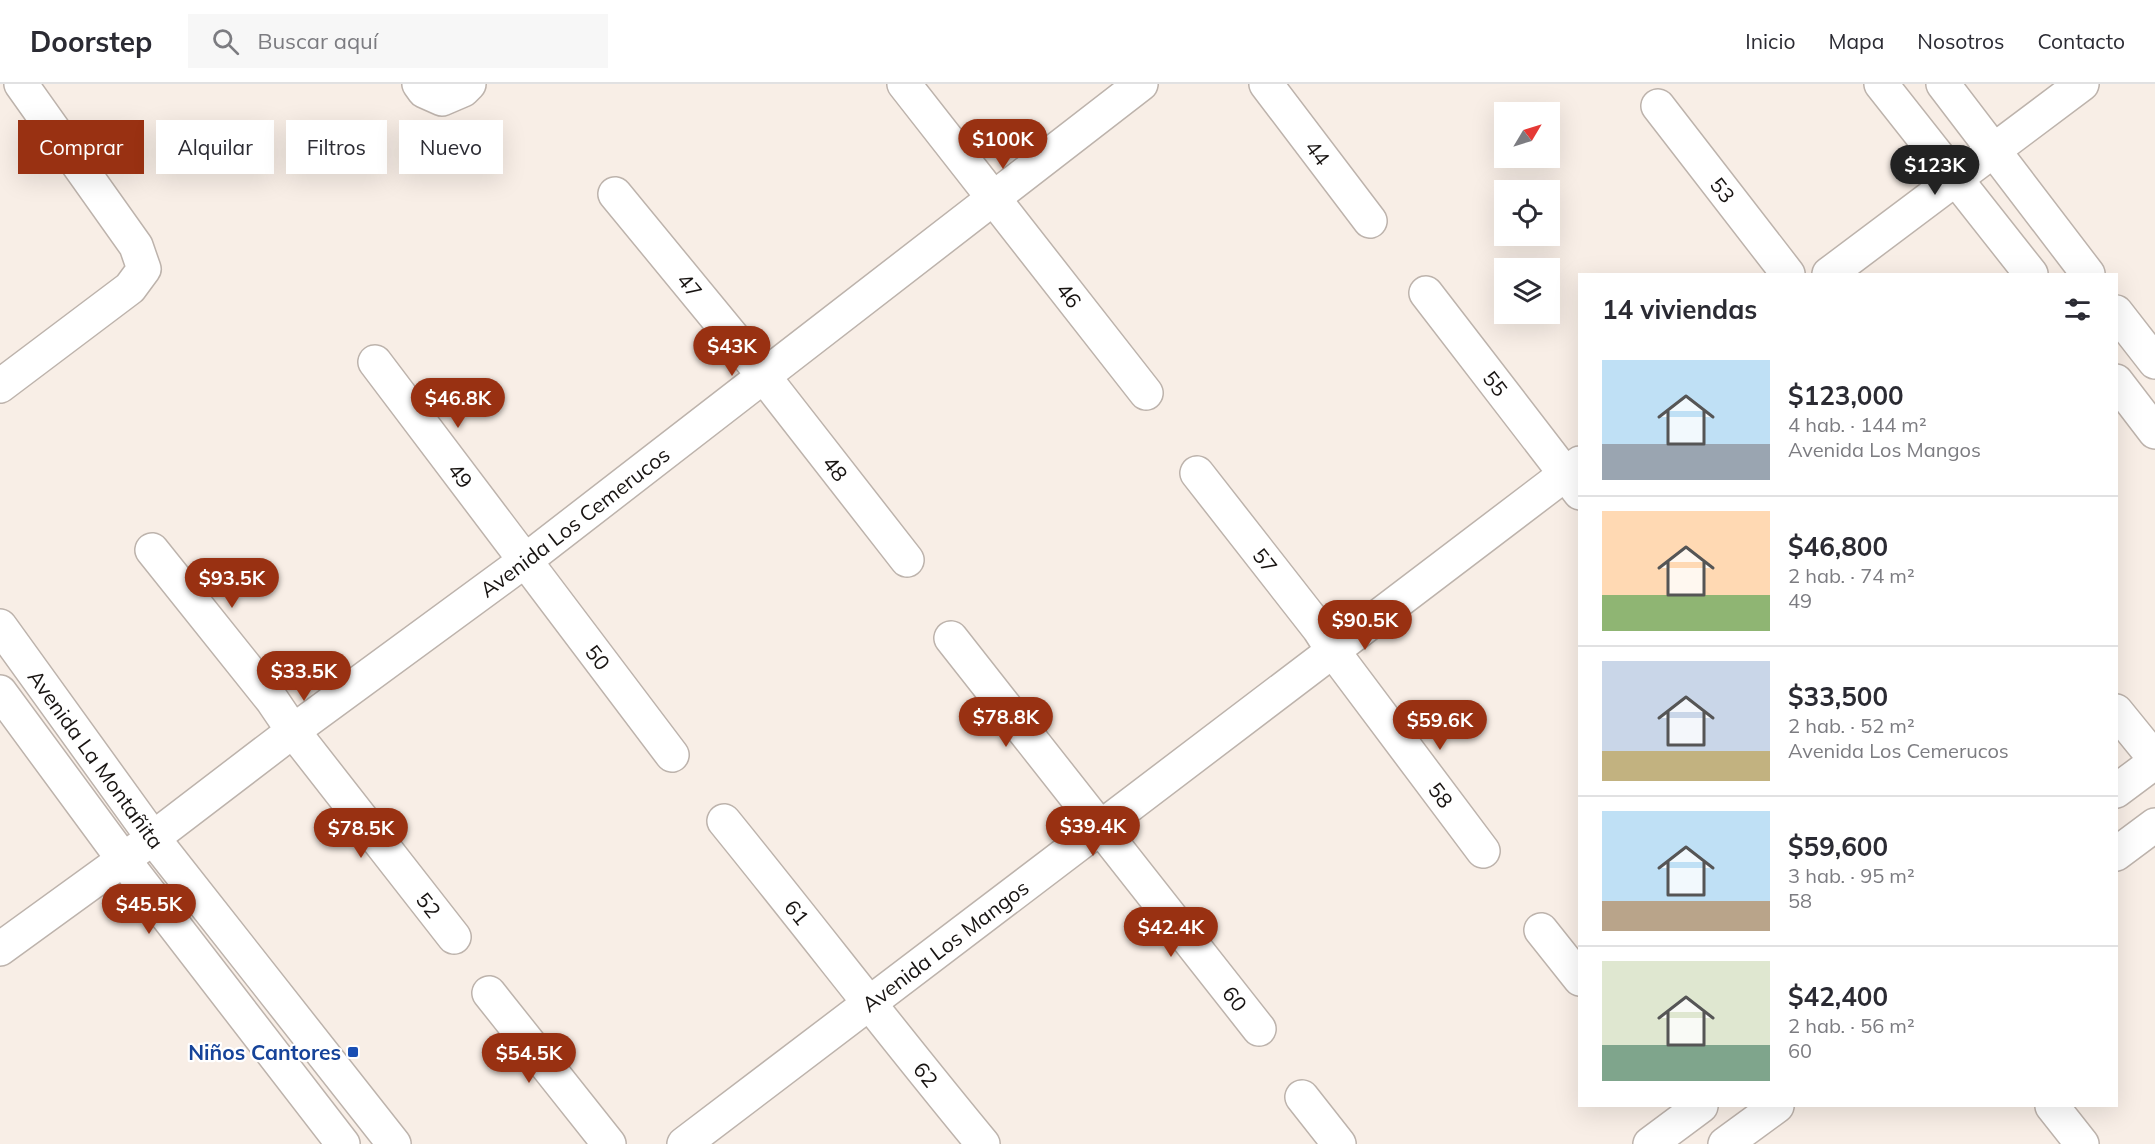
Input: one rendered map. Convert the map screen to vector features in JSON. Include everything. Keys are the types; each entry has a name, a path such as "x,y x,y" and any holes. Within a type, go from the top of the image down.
{"street":[{"path":"0,386 130,288 144,269 136,246 21,84"},
{"path":"422,88 442,99 463,90 470,84"},
{"name":"46","path":"904,84 1146,393"},
{"name":"Avenida Los Cemerucos","path":"0,949 526,560 1141,84"},
{"name":"44","path":"1266,84 1370,221"},
{"path":"1881,84 2030,273"},
{"path":"1943,84 2087,273"},
{"path":"1829,273 2082,84"},
{"name":"53","path":"1658,106 1787,273"},
{"name":"47","path":"615,194 764,377"},
{"name":"55","path":"1426,293 1575,477"},
{"path":"2118,315 2155,362"},
{"name":"49","path":"375,362 526,560"},
{"name":"48","path":"764,377 907,560"},
{"path":"2118,384 2155,432"},
{"name":"57","path":"1197,473 1318,628 1333,651"},
{"name":"Avenida Los Mangos","path":"684,1144 1333,651 1575,477"},
{"name":"52","path":"152,550 272,700 293,731 454,937"},
{"name":"50","path":"526,560 672,755"},
{"name":"Avenida La Montañita","path":"0,626 153,838 394,1144"},
{"name":"60","path":"951,638 1259,1029"},
{"name":"58","path":"1333,651 1483,850"},
{"name":"Avenida La Montañita","path":"0,692 123,859 343,1144"},
{"path":"2118,714 2155,760 2118,789"},
{"name":"61","path":"724,820 870,1003"},
{"path":"2118,853 2155,825"},
{"path":"1541,930 1578,976"},
{"path":"489,993 609,1144"},
{"name":"62","path":"870,1003 890,1032 983,1144"},
{"path":"1302,1097 1339,1144"},
{"path":"1725,1144 1776,1107"},
{"path":"2053,1107 2082,1144"},
{"path":"1650,1144 1687,1109"}],"place":[{"name":"Niños Cantores","path":"353,1052"}]}
